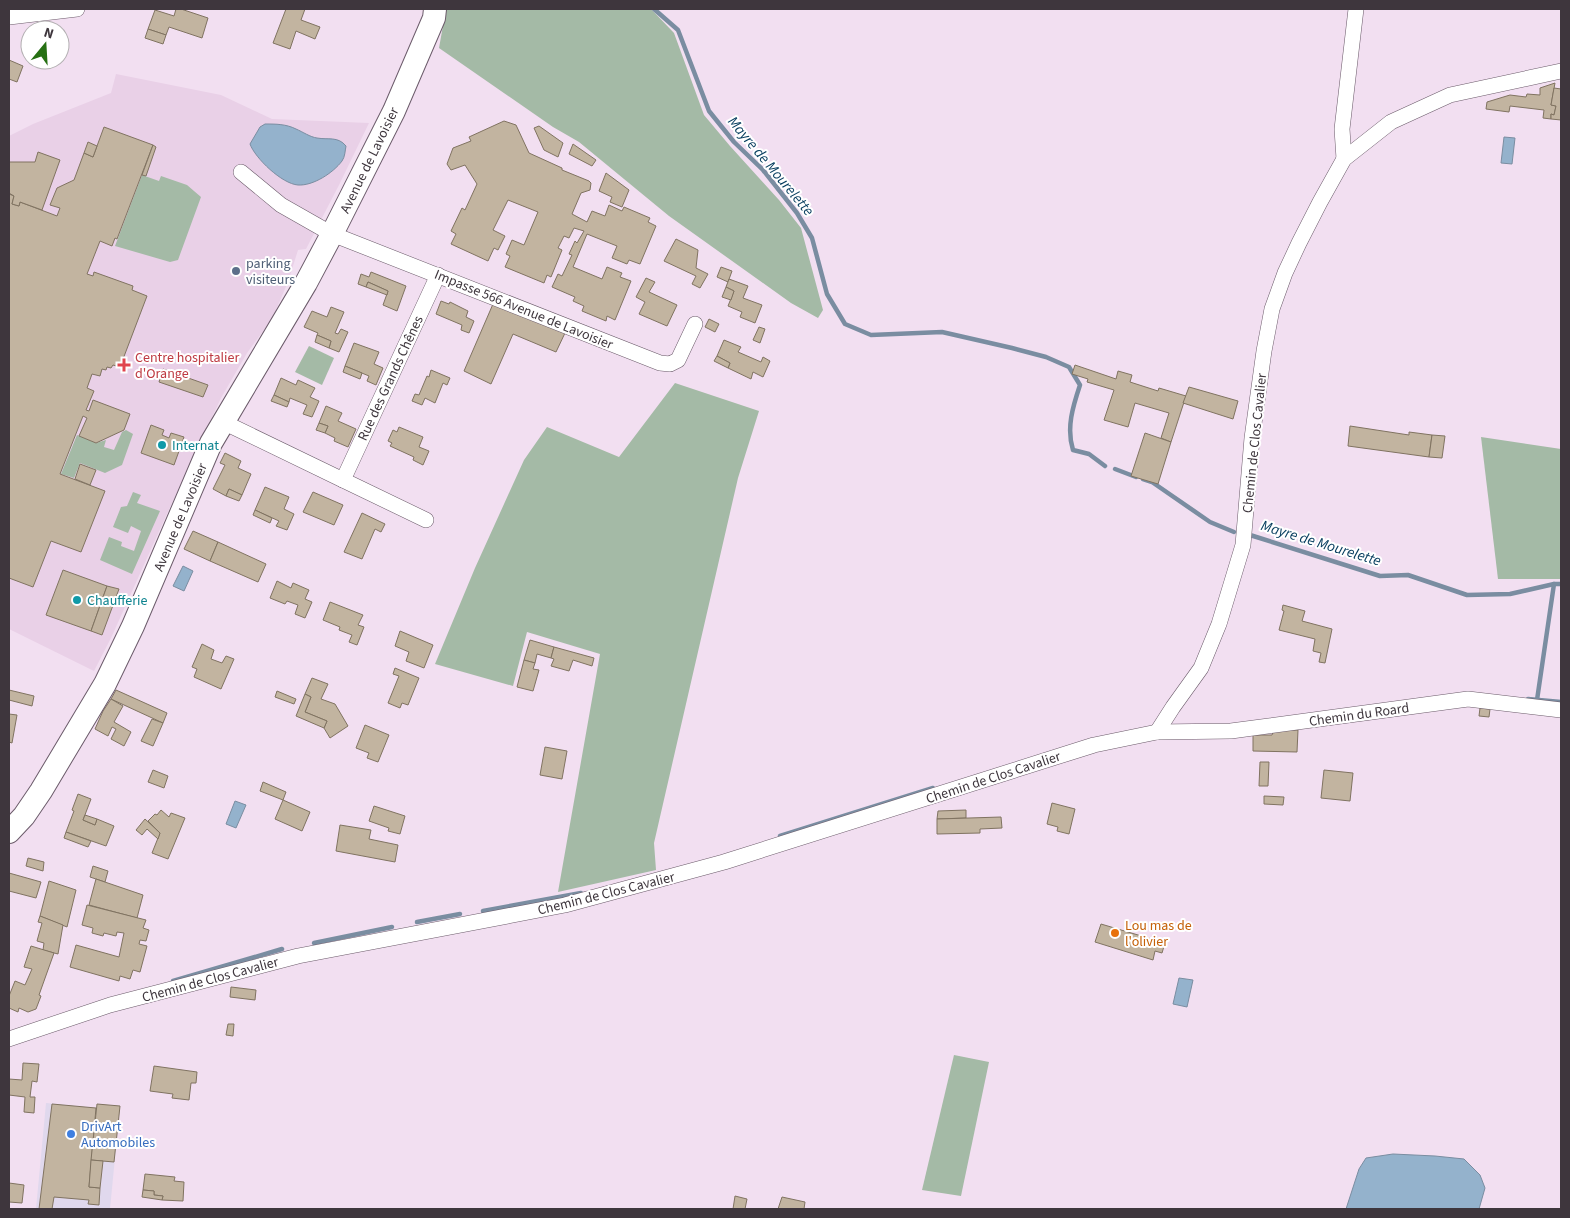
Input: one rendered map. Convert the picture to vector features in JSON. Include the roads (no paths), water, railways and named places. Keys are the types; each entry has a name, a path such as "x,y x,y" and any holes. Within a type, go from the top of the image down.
{"street":[{"path":"9,17 77,9"},
{"name":"Avenue de Lavoisier","path":"9,832 24,816 46,784 105,684 134,626 211,443 306,283 332,234 394,111 434,18 435,9"},
{"path":"1344,159 1342,129 1356,9"},
{"name":"Chemin de Clos Cavalier","path":"9,1039 110,1005 298,956 565,905 724,862 1094,745 1157,732 1173,706 1201,668 1219,624 1243,545 1256,410 1272,309 1295,251 1344,159 1391,122 1450,95 1561,71"},
{"name":"Impasse 566 Avenue de Lavoisier","path":"241,172 281,205 332,234 660,363 670,364 678,360 695,324"},
{"name":"Rue des Grands Chênes","path":"342,480 438,275"},
{"path":"223,422 426,520"},
{"name":"Chemin du Roard","path":"1157,732 1231,731 1468,699 1561,710"}],"water":[{"path":"265,124 285,125 309,136 340,141 346,146 343,159 338,166 316,181 304,185 292,184 277,175 263,163 250,144 260,127"},
{"path":"1504,137 1515,138 1512,164 1501,163"},
{"path":"183,566 193,571 184,591 173,586"},
{"path":"235,801 246,805 236,828 226,824"},
{"path":"1179,978 1193,980 1187,1007 1173,1004"},
{"path":"1393,1154 1464,1159 1480,1175 1485,1188 1479,1209 1346,1209 1359,1169 1366,1158"}],"waterway":[{"name":"Mayre de Mourelette","path":"654,9 678,30 709,111 734,142 763,170 797,213 812,238 827,294 845,324 871,335 942,332 1046,357 1069,367 1080,385 1070,425 1073,450 1089,454 1105,466"},
{"name":"Mayre de Mourelette","path":"1115,469 1136,477"},
{"name":"Mayre de Mourelette","path":"1143,479 1152,482 1210,522 1234,532"},
{"name":"Mayre de Mourelette","path":"1250,535 1380,576 1408,575 1467,595 1510,594 1561,584"},
{"path":"1537,700 1554,584"},
{"path":"1528,699 1561,702"},
{"path":"780,836 933,788"},
{"path":"483,911 581,893"},
{"path":"417,922 460,914"},
{"path":"314,943 392,927"},
{"path":"173,981 282,949"}],"place":[{"name":"parking visiteurs","path":"236,271"},
{"name":"Centre hospitalier d'Orange","path":"124,365"},
{"name":"Internat","path":"162,445"},
{"name":"Chaufferie","path":"77,600"},
{"name":"Lou mas de l'olivier","path":"1115,933"},
{"name":"DrivArt Automobiles","path":"71,1134"}]}
